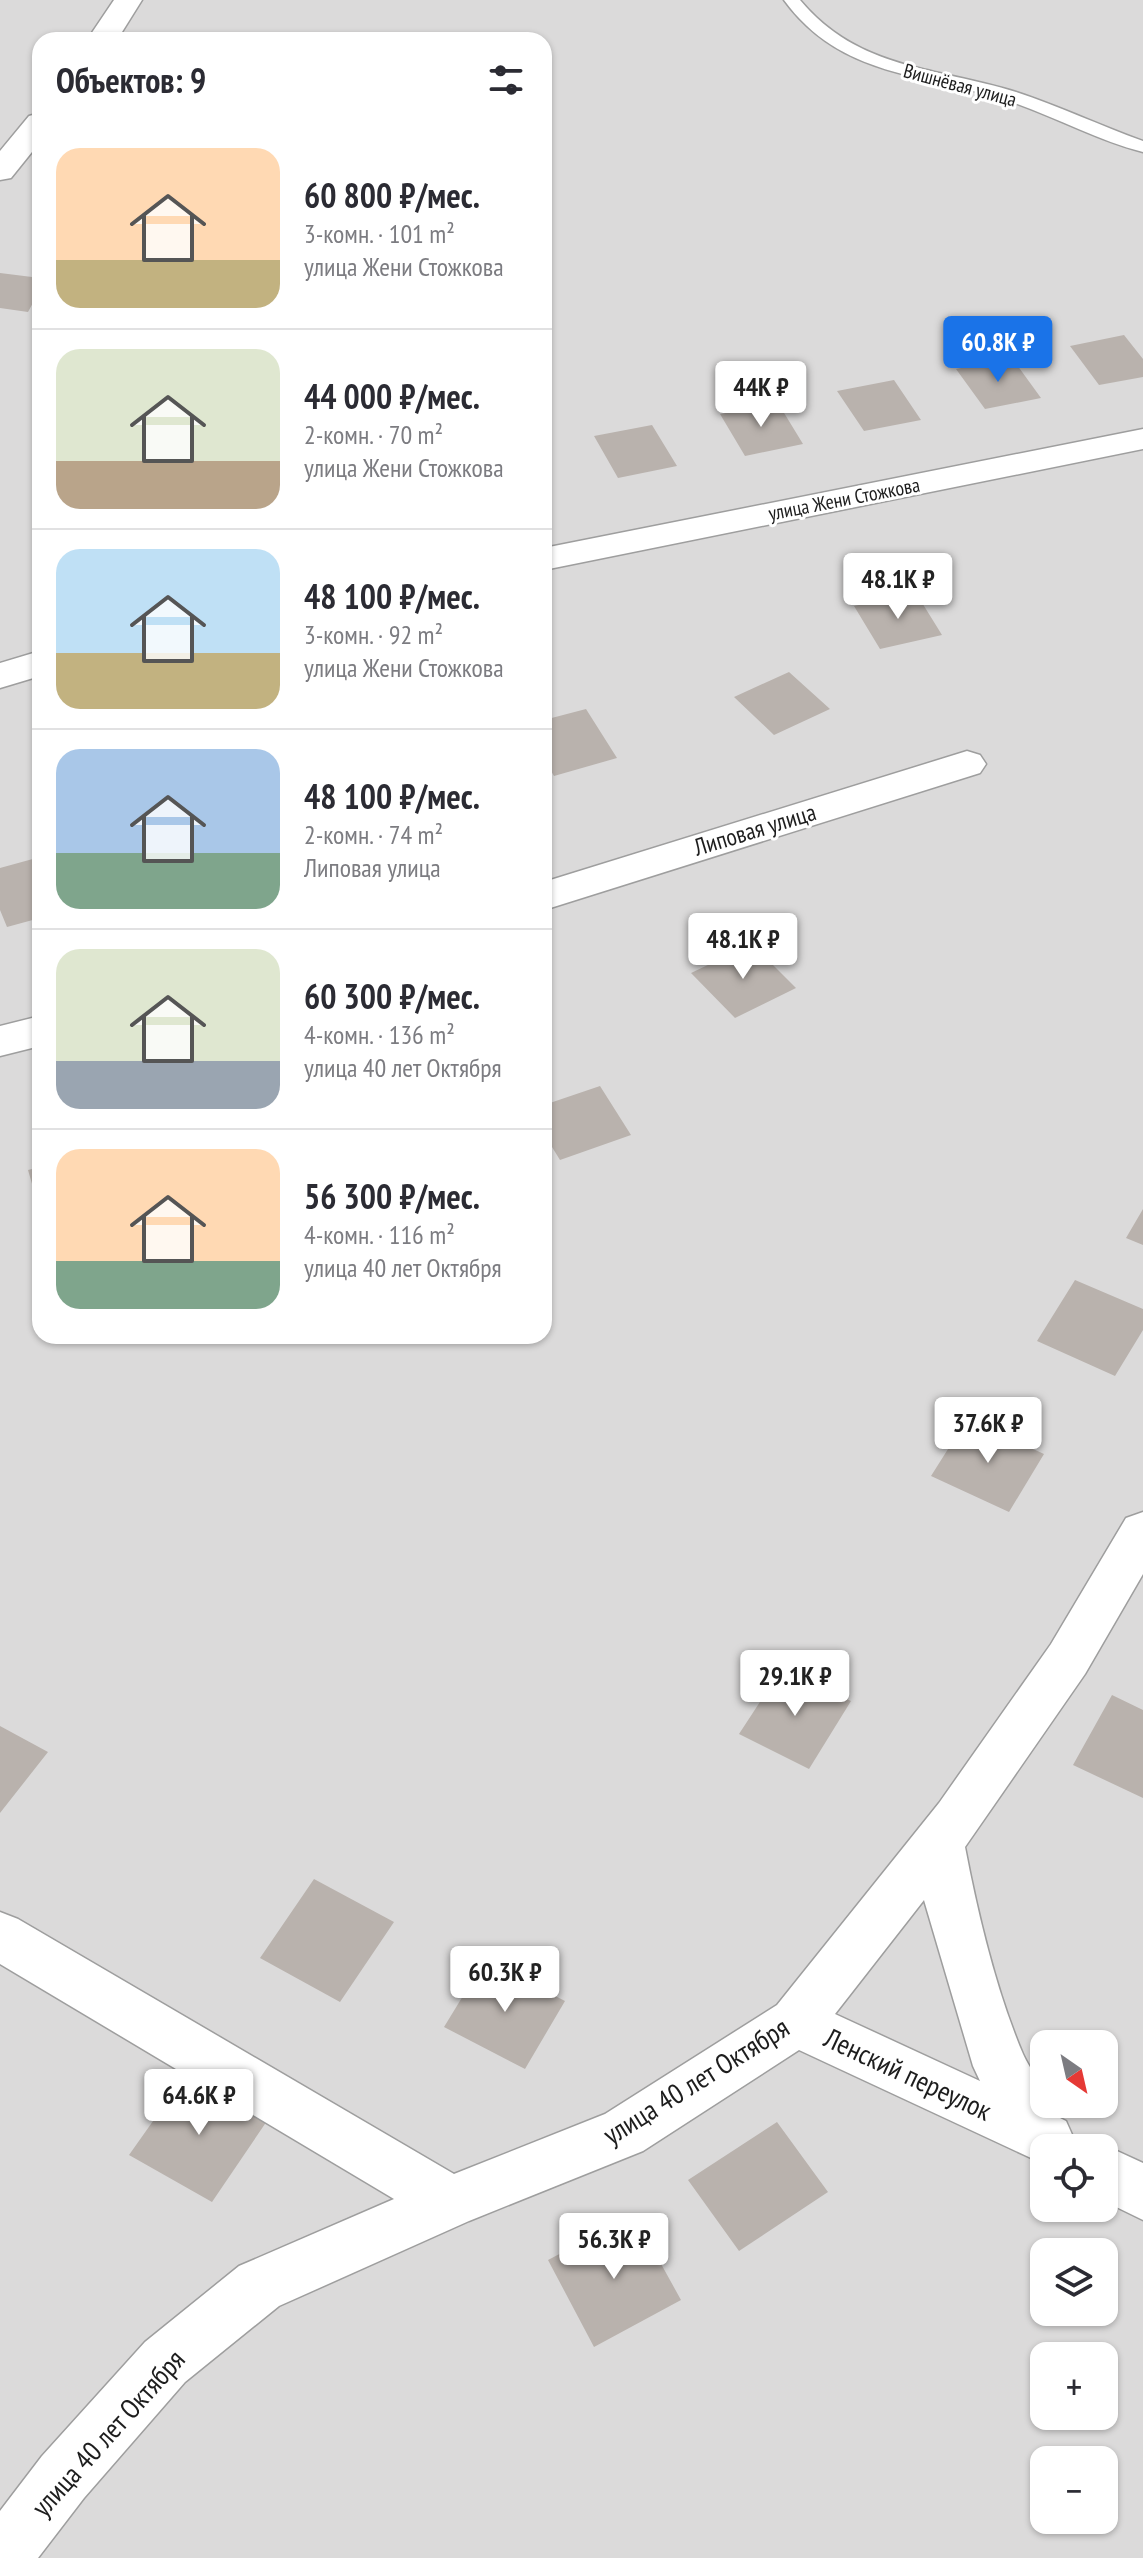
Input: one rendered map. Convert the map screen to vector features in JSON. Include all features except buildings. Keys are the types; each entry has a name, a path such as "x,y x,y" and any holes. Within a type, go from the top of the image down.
{"street":[{"path":"107,32 128,0"},
{"path":"0,171 32,132"},
{"name":"улица Жени Стожкова","path":"552,557 1143,439"},
{"path":"0,676 32,666"},
{"name":"Липовая улица","path":"552,894 967,764"},
{"path":"0,1041 32,1033"},
{"name":"улица 40 лет Октября","path":"1,2558 63,2477 165,2362 259,2286 450,2202 624,2133 796,2022 939,1842 1068,1659 1143,1532"},
{"path":"939,1842 952,1914 1000,2066 1047,2134"},
{"path":"0,1936 450,2202"},
{"name":"Ленский переулок","path":"796,2022 1035,2134"},
{"path":"1118,2179 1143,2193"}],"lane":[{"name":"Вишнёвая улица","path":"792,0 803,16 843,47 915,75 1009,96 1143,147"}],"shaded area":[{"path":"0,0 1143,0 1143,2558 0,2558"}]}
